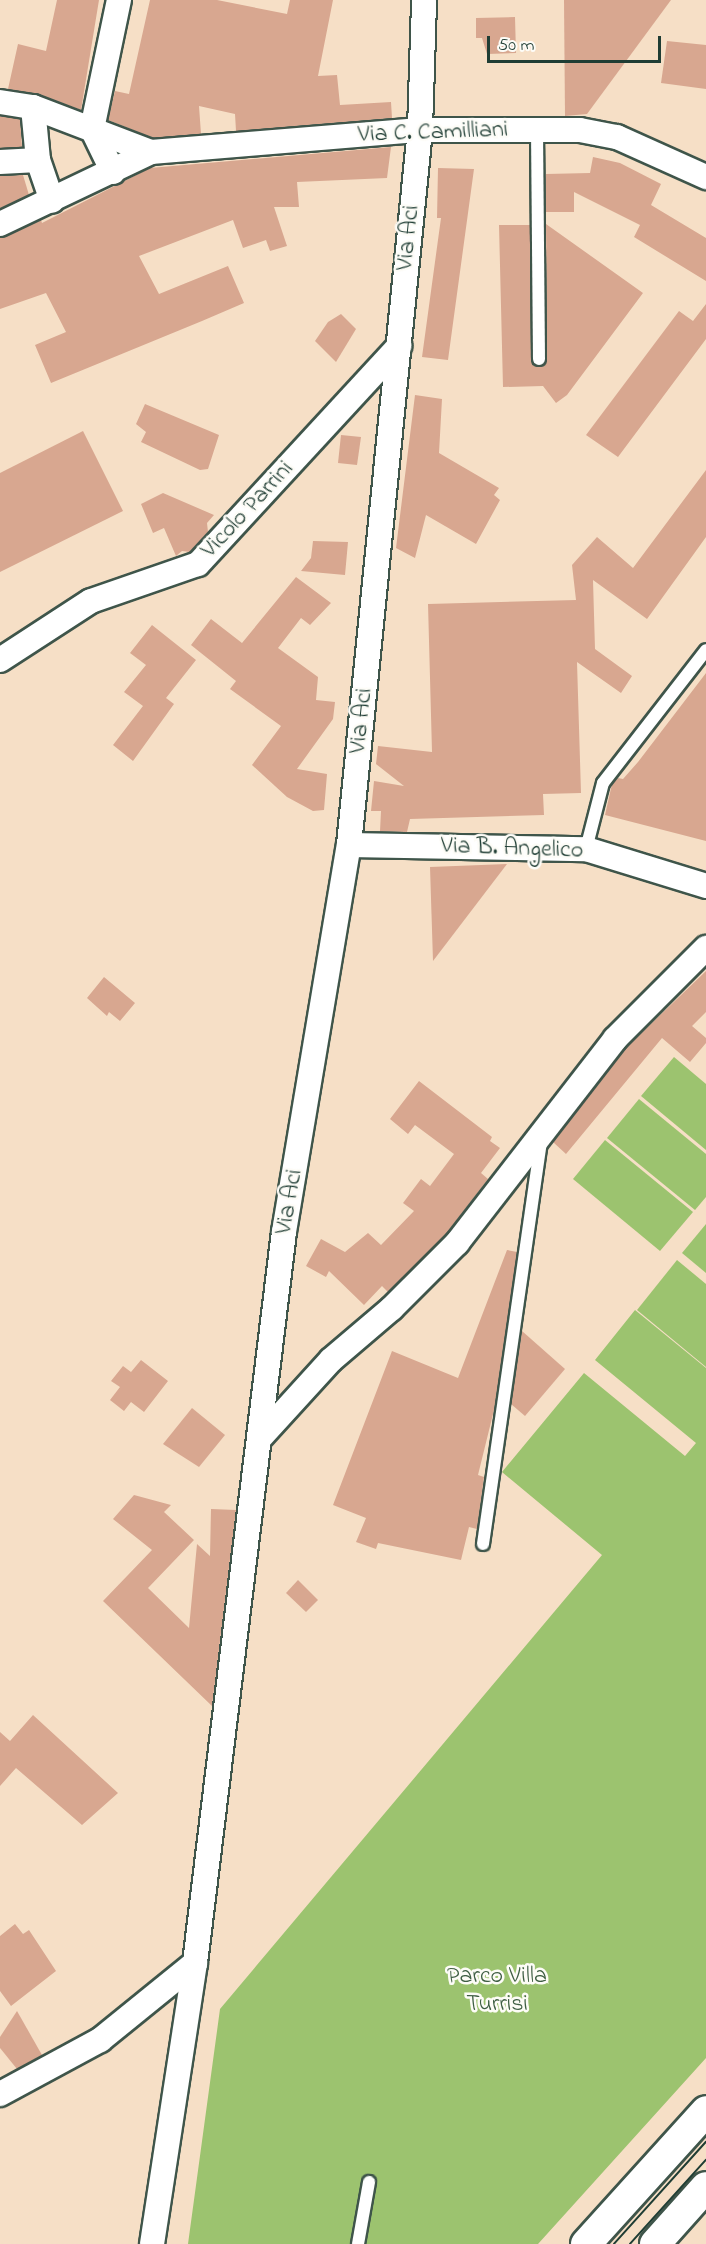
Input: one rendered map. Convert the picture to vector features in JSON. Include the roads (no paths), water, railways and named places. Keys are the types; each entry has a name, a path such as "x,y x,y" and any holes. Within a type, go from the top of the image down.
{"street":[{"path":"112,172 92,129 120,0"},
{"name":"Via Aci","path":"152,2244 195,1964 284,1232 320,1035 349,845 420,130 423,0"},
{"path":"0,102 33,107 151,152"},
{"path":"33,107 38,160 52,201"},
{"name":"Via C. Camilliani","path":"151,152 420,130 580,130 617,136 706,177"},
{"path":"0,224 151,152"},
{"path":"0,162 38,160"},
{"name":"Vicolo Parrini","path":"0,660 91,601 198,564 399,346"},
{"name":"Via B. Angelico","path":"349,845 586,849 706,886"},
{"path":"260,1438 331,1360 444,1258 615,1039 706,948"},
{"path":"0,2094 100,2040 195,1964"},
{"path":"586,2244 706,2111"},
{"path":"655,2244 706,2187"}],"lane":[{"path":"537,130 539,359"},
{"path":"586,849 603,783 706,650"},
{"path":"483,1544 543,1130"},
{"path":"358,2244 369,2182"}],"tram line":[{"path":"614,2244 706,2142"},
{"path":"630,2244 706,2160"}],"park label":[{"name":"Parco Villa Turrisi","path":"497,1991"}]}
